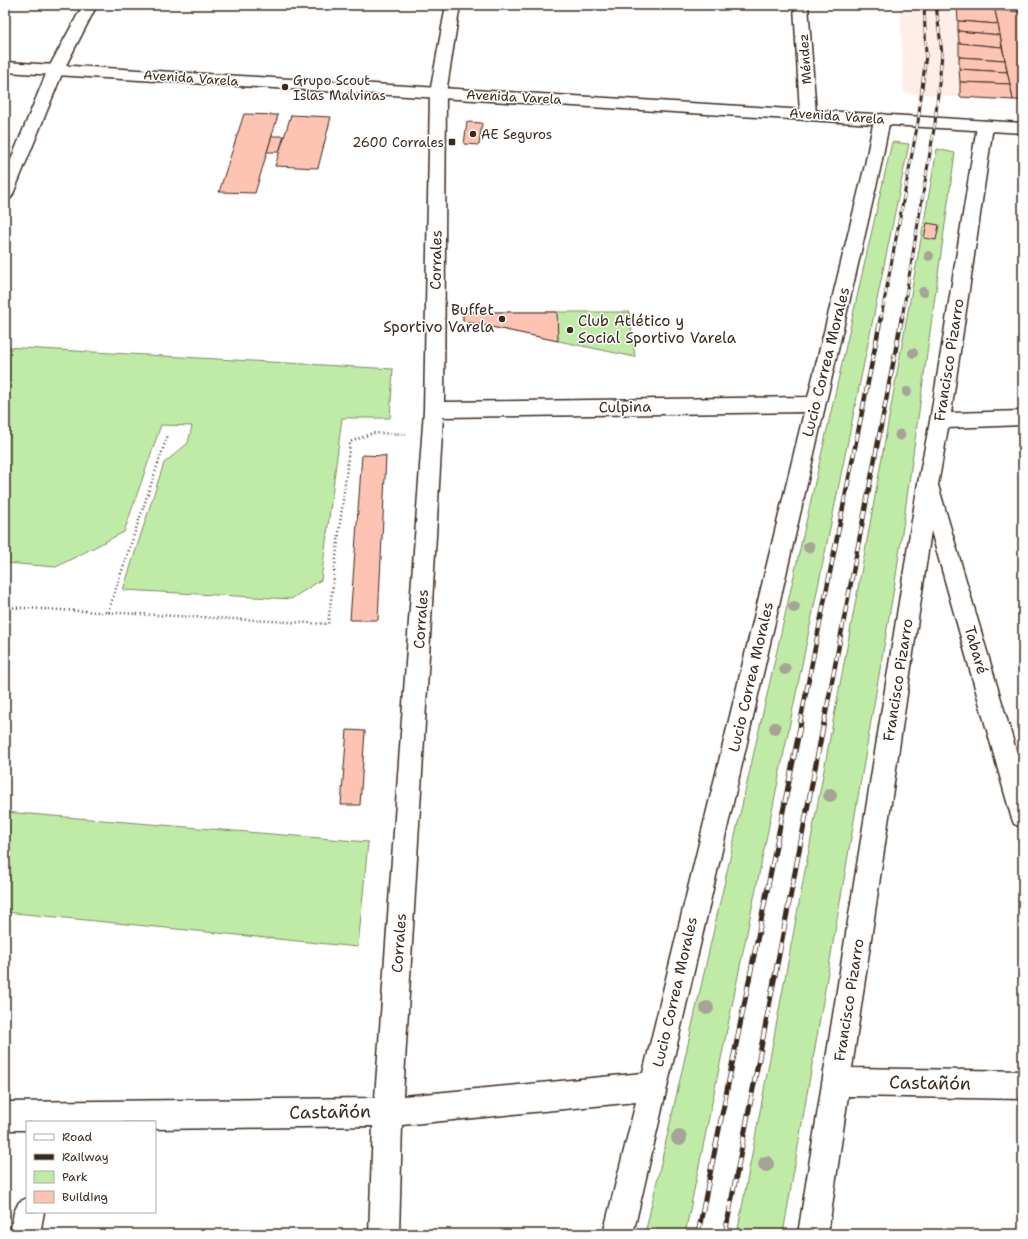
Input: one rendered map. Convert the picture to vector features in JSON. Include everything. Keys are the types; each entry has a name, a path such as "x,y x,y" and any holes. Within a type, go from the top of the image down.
{"street":[{"path":"5,194 56,69 90,5"},
{"name":"Corrales","path":"384,1234 388,1112 433,435 438,93 453,5"},
{"name":"Méndez","path":"801,5 808,114"},
{"name":"Avenida Varela","path":"5,67 1023,128"},
{"name":"Lucio Correa Morales","path":"618,1234 871,173 882,119"},
{"name":"Francisco Pizarro","path":"813,1234 928,483 940,421 985,126"},
{"name":"Culpina","path":"434,410 816,404"},
{"path":"940,421 1023,418"},
{"name":"Tabaré","path":"928,483 1023,816"},
{"name":"Castañón","path":"836,1082 1023,1085"},
{"name":"Castañón","path":"5,1116 47,1119 388,1112 653,1086"},
{"path":"25,1234 29,1213"}],"path":[{"path":"5,607 328,624 350,442 373,433 433,435"},
{"path":"108,612 168,434"}],"shaded area":[{"path":"900,5 957,5 960,97 904,93"}],"green space":[{"path":"892,142 909,144 685,1234 645,1234"},
{"path":"937,149 955,153 896,576 783,1234 737,1234 868,535"},
{"name":"Club Atlético y Social Sportivo Varela","path":"463,312 629,312 635,357 463,321"},
{"path":"5,347 393,369 390,418 342,418 321,580 291,599 123,590 164,463 188,443 192,426 161,425 124,532 56,567 5,563"},
{"path":"5,812 368,842 358,947 5,912"}],"building":[{"path":"957,6 995,10 998,24 958,21"},
{"path":"995,10 1023,12 1023,100 1013,100"},
{"path":"958,21 998,24 1000,35 958,31"},
{"path":"958,31 1000,35 1002,47 959,43"},
{"path":"959,43 1002,47 1005,60 959,57"},
{"path":"959,57 1005,60 1007,72 959,69"},
{"path":"959,69 1007,72 1010,84 960,82"},
{"path":"960,82 1010,84 1013,100 960,97"},
{"path":"244,114 278,115 255,193 219,192"},
{"path":"291,115 331,117 318,168 275,166"},
{"name":"AE Seguros","path":"467,122 482,123 479,145 464,144"},
{"path":"272,136 284,136 279,152 267,152"},
{"path":"927,223 939,225 936,240 924,238"},
{"path":"463,312 557,312 558,341 463,321"},
{"path":"362,455 386,456 378,620 350,620"},
{"path":"347,730 365,731 360,805 341,805"}],"railway":[{"path":"881,318 918,122 926,55 924,5"},
{"path":"902,318 935,123 942,54 936,5"},
{"path":"800,723 881,317"},
{"path":"824,723 902,317"},
{"path":"698,1234 801,722"},
{"path":"725,1234 824,722"}],"place":[{"name":"Grupo Scout Islas Malvinas","path":"285,87"},
{"name":"AE Seguros","path":"473,134"},
{"name":"2600 Corrales","path":"452,142"},
{"name":"Buffet Sportivo Varela","path":"502,319"},
{"name":"Club Atlético y Social Sportivo Varela","path":"570,330"}]}
